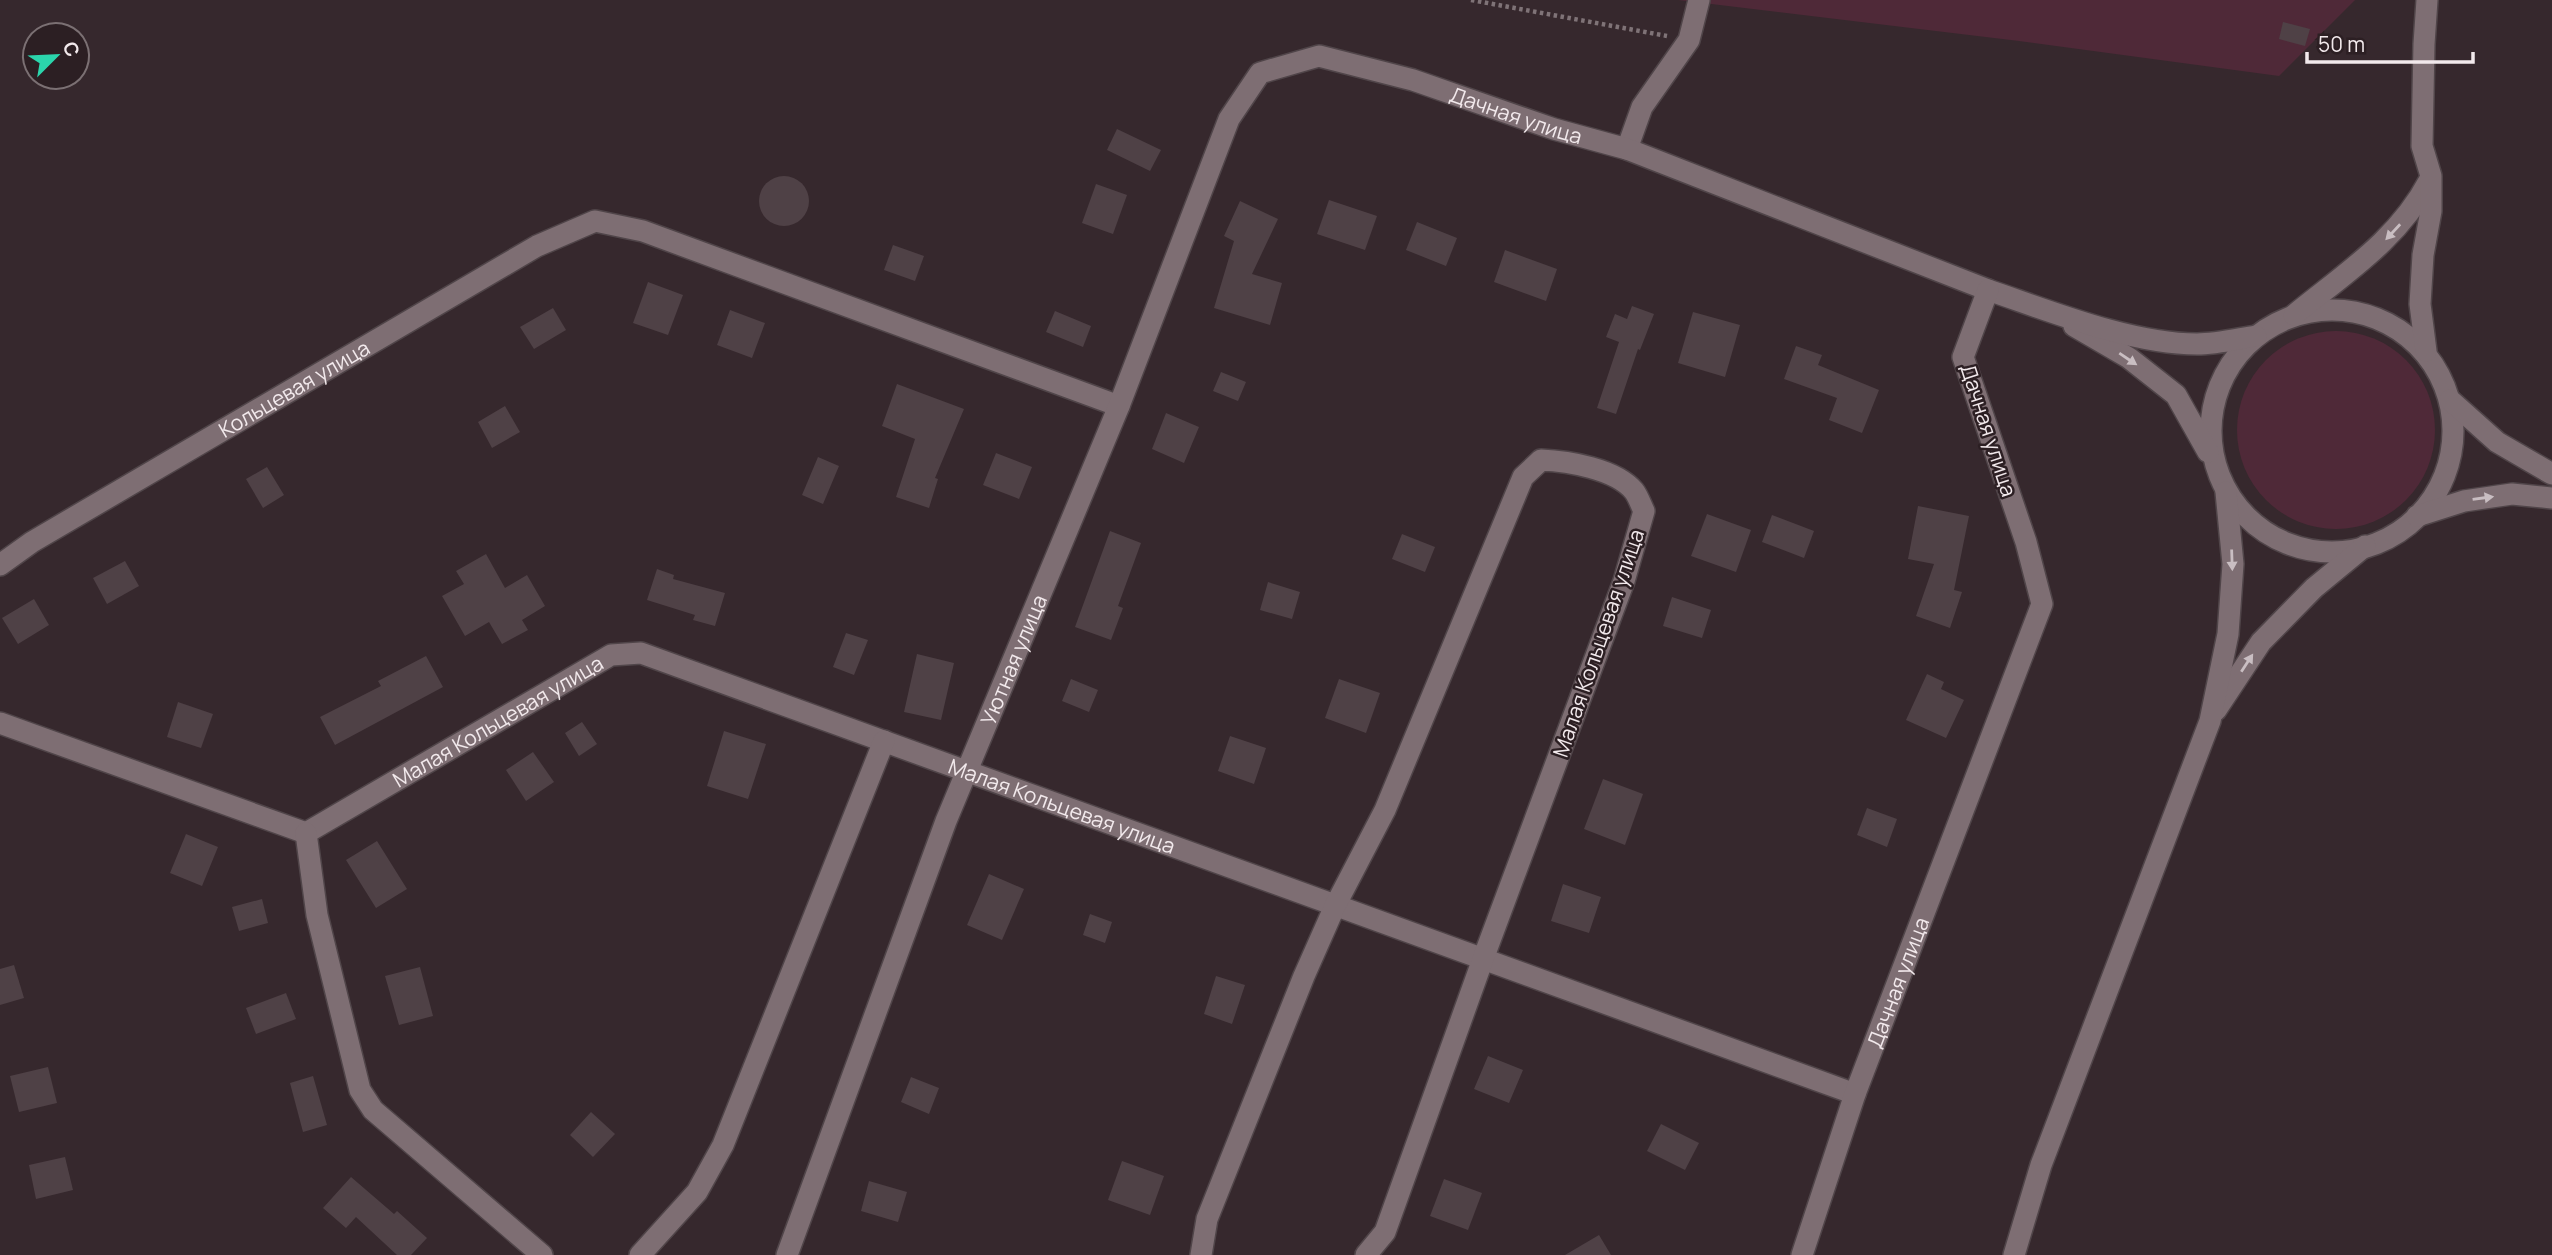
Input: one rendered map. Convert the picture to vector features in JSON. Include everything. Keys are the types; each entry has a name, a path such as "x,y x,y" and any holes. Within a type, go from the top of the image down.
{"street":[{"path":"1627,149 1642,107 1689,40 1699,0"},
{"path":"2426,351 2420,304 2423,255 2431,211 2431,176 2422,146 2427,0"},
{"name":"Дачная улица","path":"1260,73 1319,55 1413,80 1541,124 1627,149 1987,290 1963,357 2026,542 2042,604 1855,1094 1802,1255"},
{"name":"Уютная улица","path":"786,1255 946,821 1119,407 1229,119 1260,73"},
{"path":"1987,290 2140,337 2197,344 2256,336 2288,320 2389,237 2415,207 2431,176"},
{"name":"Кольцевая улица","path":"0,565 32,542 537,246 595,221 643,232 1119,407"},
{"path":"2210,721 2260,642 2315,588 2365,546 2393,533 2417,516 2437,492 2448,466 2454,435 2450,400 2441,374 2426,351 2398,327 2368,313 2331,310 2288,320"},
{"path":"2049,311 2129,358 2176,395 2211,457 2226,492 2247,519 2272,538 2300,548 2326,552 2365,546"},
{"path":"2211,457 2210,421 2217,389 2233,361 2256,336"},
{"path":"2450,400 2497,442 2552,474"},
{"name":"Малая Кольцевая улица","path":"1201,1255 1207,1219 1233,1148 1335,906 1385,810 1523,477 1541,460 1566,461 1614,476 1634,491 1644,511 1639,531 1624,581 1385,1232 1366,1255"},
{"path":"2014,1255 2041,1166 2210,721 2228,634 2233,564 2226,492"},
{"path":"2417,516 2464,501 2512,494 2552,498"},
{"name":"Малая Кольцевая улица","path":"306,832 611,655 641,653 1855,1094"},
{"path":"0,723 306,832 317,915 360,1090 373,1110 542,1255"},
{"path":"640,1255 697,1192 723,1145 884,741"}],"path":[{"path":"1471,0 1689,40"}],"shaded area":[{"path":"1678,0 2355,0 2279,76 2019,41"},
{"path":"2336,331 2374,338 2391,347 2406,360 2419,375 2428,392 2435,430 2428,468 2419,485 2406,500 2391,513 2374,522 2336,529 2298,522 2281,513 2266,500 2253,485 2244,468 2237,430 2244,392 2253,375 2266,360 2281,347 2298,338"}],"building":[{"path":"2283,22 2310,29 2305,46 2279,39"},
{"path":"1117,129 1161,150 1150,171 1107,150"},
{"path":"784,176 801,184 809,201 801,218 784,226 767,218 759,201 767,184"},
{"path":"1096,184 1127,195 1113,234 1082,223"},
{"path":"1329,200 1377,216 1365,250 1317,234"},
{"path":"1240,201 1278,219 1252,274 1282,283 1270,325 1214,308 1234,241 1224,236"},
{"path":"1417,222 1457,238 1446,266 1406,250"},
{"path":"893,245 924,256 915,281 884,270"},
{"path":"1505,250 1557,269 1546,301 1494,282"},
{"path":"648,282 683,295 668,335 633,323"},
{"path":"1632,306 1654,314 1640,350 1638,349 1616,414 1597,408 1619,342 1606,337 1615,314 1627,319"},
{"path":"553,308 566,330 534,349 520,327"},
{"path":"730,310 765,323 752,358 717,345"},
{"path":"1055,311 1091,326 1083,347 1046,332"},
{"path":"1693,312 1740,325 1725,377 1678,363"},
{"path":"1796,346 1822,355 1818,365 1879,390 1862,433 1829,420 1837,398 1784,379"},
{"path":"1221,372 1246,382 1238,401 1213,391"},
{"path":"897,384 964,409 935,478 938,479 929,508 896,497 915,439 882,426"},
{"path":"505,406 520,432 492,448 478,422"},
{"path":"1166,413 1199,427 1184,463 1152,449"},
{"path":"996,453 1032,467 1019,499 983,485"},
{"path":"818,457 839,466 823,504 802,495"},
{"path":"267,467 284,495 263,508 246,479"},
{"path":"1918,506 1969,516 1954,590 1962,592 1950,628 1916,616 1934,564 1908,559"},
{"path":"1707,514 1751,530 1736,572 1691,556"},
{"path":"1772,515 1814,531 1804,558 1762,542"},
{"path":"1110,531 1141,543 1118,606 1123,608 1111,640 1075,627"},
{"path":"1402,534 1435,547 1425,572 1392,559"},
{"path":"486,554 505,588 527,575 545,606 522,620 528,630 502,644 489,622 465,636 442,596 464,584 456,571"},
{"path":"125,561 139,586 107,604 93,578"},
{"path":"657,569 674,575 673,579 725,593 715,626 693,620 695,615 647,600"},
{"path":"1268,582 1300,592 1292,619 1260,610"},
{"path":"1672,597 1711,610 1702,638 1663,626"},
{"path":"34,599 49,625 18,644 2,618"},
{"path":"846,633 868,640 854,675 833,667"},
{"path":"917,654 954,663 941,720 904,712"},
{"path":"426,656 443,687 335,745 320,717 381,686 378,681"},
{"path":"1927,674 1944,682 1941,689 1964,700 1946,738 1906,720"},
{"path":"1071,679 1098,690 1089,712 1062,701"},
{"path":"1339,679 1380,693 1366,733 1325,718"},
{"path":"178,702 213,714 201,748 167,737"},
{"path":"582,722 597,744 579,756 565,733"},
{"path":"724,731 766,744 748,799 707,786"},
{"path":"1230,736 1266,748 1254,784 1218,771"},
{"path":"533,752 554,782 526,801 506,770"},
{"path":"1603,779 1643,794 1625,845 1584,829"},
{"path":"1867,808 1897,819 1887,847 1857,835"},
{"path":"186,834 218,847 202,886 170,873"},
{"path":"377,841 407,889 376,908 346,860"},
{"path":"989,874 1024,889 1002,940 967,925"},
{"path":"1563,884 1601,897 1589,933 1551,921"},
{"path":"262,899 268,923 239,931 232,907"},
{"path":"1090,914 1112,922 1105,943 1083,935"},
{"path":"14,965 24,998 0,1005 0,969"},
{"path":"420,967 433,1016 399,1025 385,976"},
{"path":"1216,976 1245,985 1232,1024 1204,1014"},
{"path":"286,993 296,1019 256,1034 246,1008"},
{"path":"1488,1056 1523,1070 1509,1103 1474,1089"},
{"path":"48,1067 57,1103 19,1112 10,1076"},
{"path":"313,1076 327,1125 303,1132 290,1083"},
{"path":"911,1077 939,1088 929,1114 901,1102"},
{"path":"591,1112 615,1134 593,1157 570,1135"},
{"path":"1661,1124 1699,1143 1685,1170 1647,1151"},
{"path":"65,1157 73,1190 36,1199 29,1165"},
{"path":"1122,1161 1164,1176 1150,1215 1108,1200"},
{"path":"351,1177 394,1214 397,1211 427,1238 411,1255 397,1255 356,1217 346,1228 323,1208"},
{"path":"1444,1179 1482,1193 1468,1230 1430,1216"},
{"path":"869,1181 907,1192 898,1222 861,1211"},
{"path":"1599,1235 1611,1255 1565,1255"}]}
